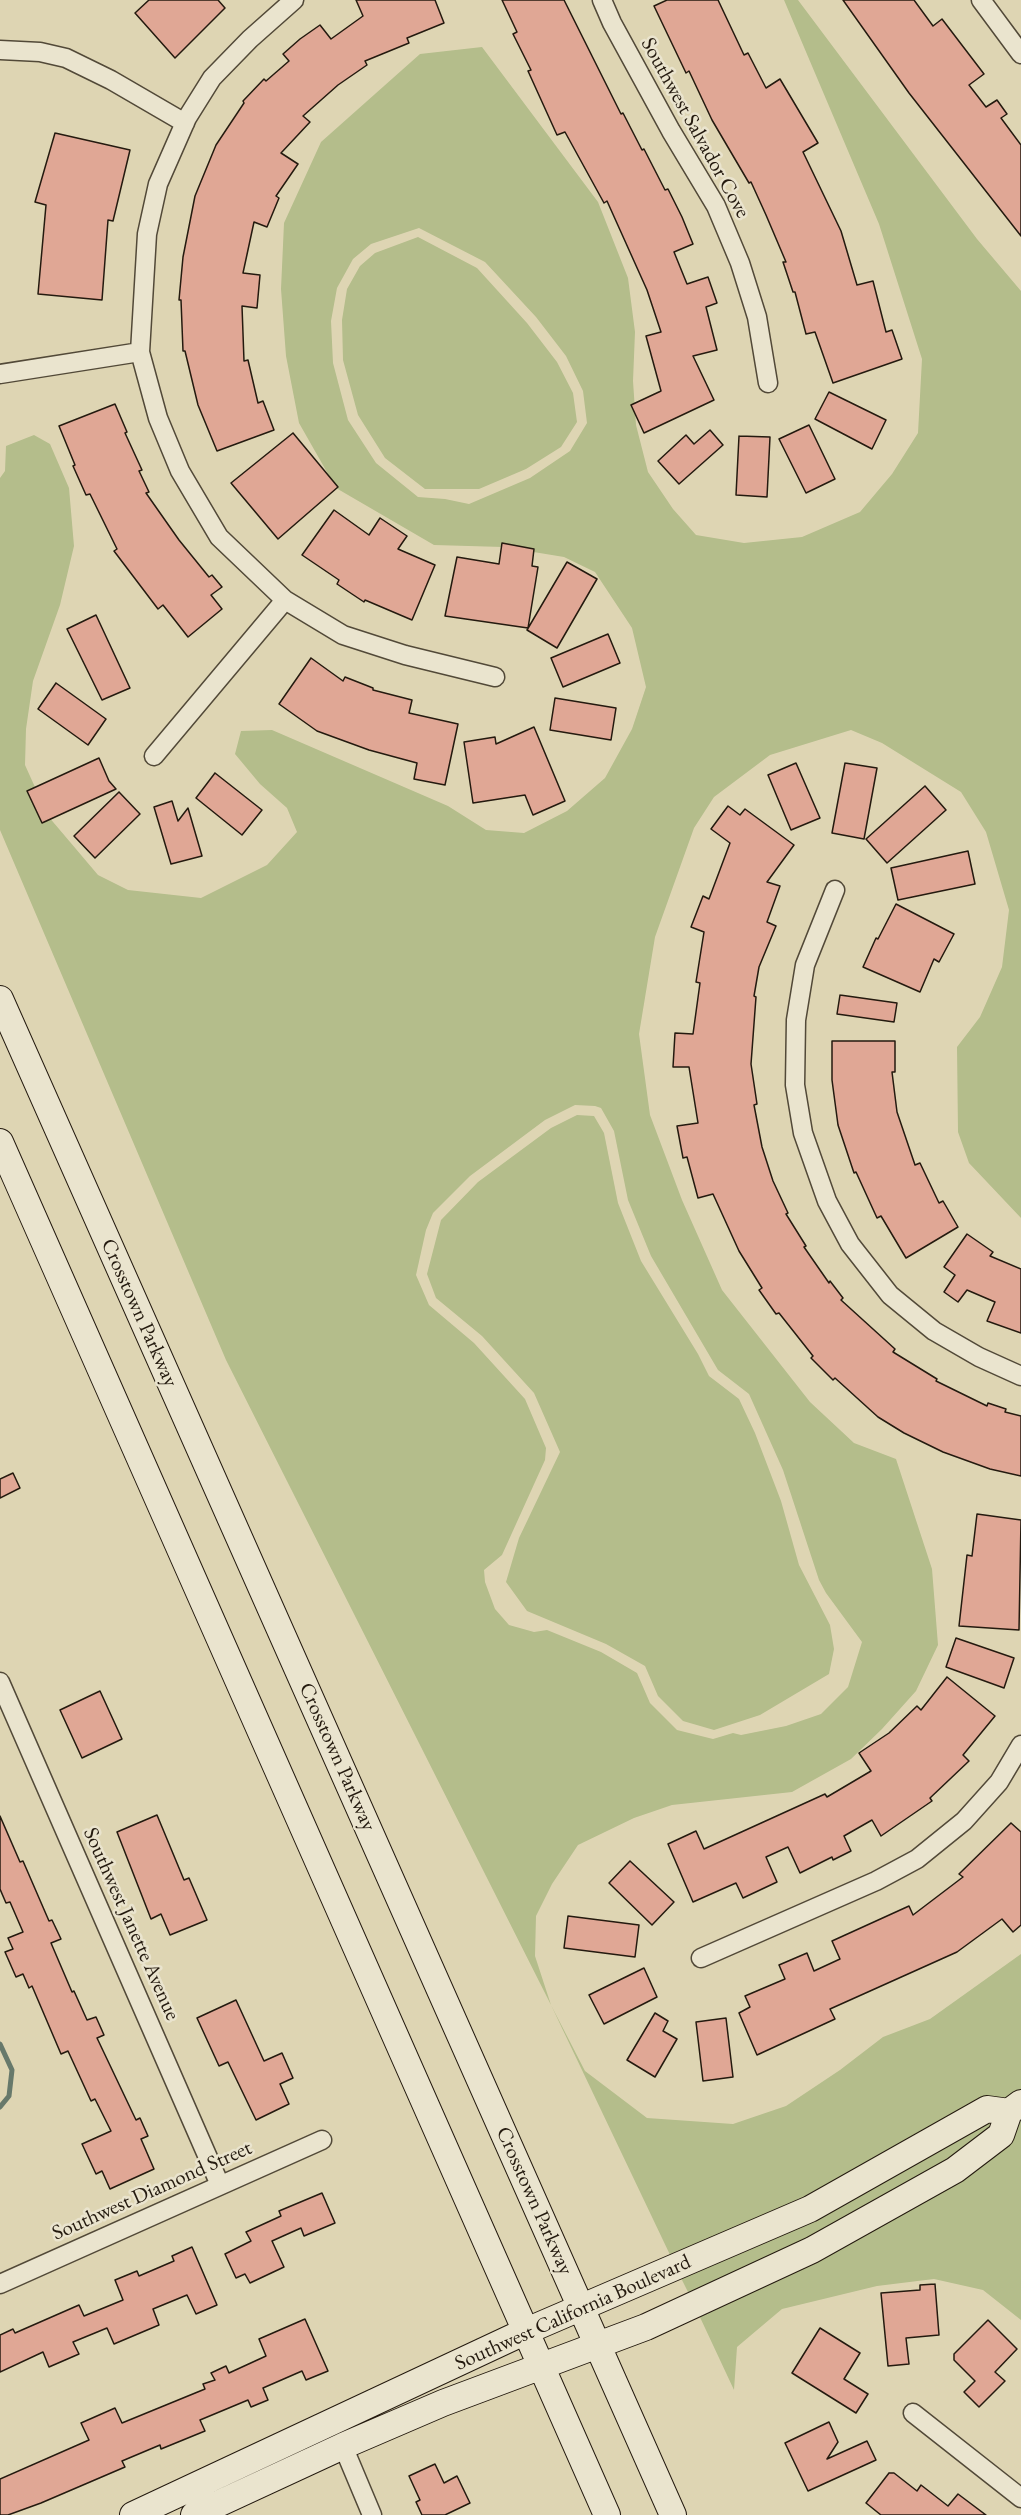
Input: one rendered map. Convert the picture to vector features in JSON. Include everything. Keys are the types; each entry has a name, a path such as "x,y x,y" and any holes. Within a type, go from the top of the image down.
{"main road":[{"name":"Crosstown Parkway","path":"0,999 673,2515"},
{"path":"0,1142 606,2515"},
{"name":"Southwest California Boulevard","path":"133,2515 524,2332 810,2209 987,2109 1015,2107"},
{"name":"Southwest California Boulevard","path":"194,2515 343,2446 443,2403 646,2326 812,2250 955,2170 1001,2135 1015,2107"}],"street":[{"path":"294,0 250,39 212,78 185,123 158,184 147,234 140,352 158,418 180,471 219,537 285,600 343,635 405,656 495,677"},
{"name":"Southwest Salvador Cove","path":"602,0 612,23 671,131 716,206 740,263 757,317 768,383"},
{"path":"981,0 1021,54"},
{"path":"0,50 40,52 66,58 111,80 185,123"},
{"path":"0,374 140,352"},
{"path":"154,756 285,600"},
{"path":"835,890 805,966 796,1031 795,1085 803,1133 827,1201 850,1244 890,1295 934,1331 979,1357 1021,1376"},
{"name":"Southwest Janette Avenue","path":"0,1682 220,2185"},
{"path":"700,1958 876,1881 917,1859 964,1821 999,1782 1021,1745"},
{"name":"Southwest Diamond Street","path":"0,2284 322,2140"},
{"path":"913,2413 1021,2498"},
{"path":"343,2446 372,2515"}],"green space":[{"path":"784,0 798,0 977,239 1021,291 1021,1218 969,1163 958,1132 957,1047 980,1017 1002,967 1009,910 986,832 961,792 882,743 851,730 770,755 714,797 694,828 655,937 639,1034 650,1115 682,1200 722,1290 810,1402 854,1443 896,1459 932,1569 938,1645 916,1691 882,1729 851,1759 792,1792 672,1805 634,1818 578,1845 552,1884 536,1916 535,1956 551,2005 226,1360 0,830 0,478 5,471 6,446 34,435 50,444 69,488 74,546 60,605 33,681 26,729 25,765 48,816 98,875 128,890 201,898 267,865 297,832 287,808 260,784 235,754 241,731 272,730 448,806 486,830 524,833 567,811 605,778 632,729 646,687 632,628 595,572 564,557 503,547 434,545 336,488 299,423 286,356 281,289 284,223 321,142 420,54 482,47 598,202 628,278 635,332 633,381 636,425 648,472 673,509 696,535 744,543 802,537 860,512 892,474 918,433 922,359 879,224","holes":["419,228 485,262 536,317 566,356 583,391 587,423 570,451 530,478 469,504 418,497 376,463 348,420 333,363 331,321 337,288 353,259 371,244","575,1105 601,1108 614,1131 628,1200 651,1256 718,1370 749,1394 783,1470 819,1580 862,1642 848,1687 821,1714 786,1726 741,1735 733,1733 713,1739 677,1730 650,1703 637,1673 601,1652 547,1630 534,1632 509,1625 495,1609 485,1582 484,1570 502,1555 545,1460 546,1448 525,1399 474,1343 429,1305 416,1275 426,1230 433,1213 470,1176 545,1120"]},
{"path":"418,237 477,268 527,323 557,362 573,393 577,422 561,447 526,469 479,489 425,489 385,458 358,415 343,360 342,320 347,289 360,266 375,253"},
{"path":"577,1115 594,1116 604,1133 618,1203 641,1261 709,1376 739,1399 755,1433 781,1501 799,1565 830,1625 834,1649 829,1674 760,1715 714,1730 683,1721 658,1696 645,1666 606,1644 527,1611 506,1582 519,1538 560,1452 534,1393 482,1336 436,1298 427,1274 441,1220 478,1182 551,1128"},
{"path":"1021,1954 1021,2091 805,2201 672,2259 551,2005 585,2071 647,2118 733,2124 786,2106 840,2070 883,2037 930,2019"},
{"path":"1021,2115 1021,2320 983,2290 934,2279 877,2286 782,2309 737,2347 734,2390 698,2313"},
{"path":"988,2119 995,2120 992,2130 949,2162 808,2242 690,2296 680,2276"}],"building":[{"path":"149,0 218,0 225,8 175,58 135,13"},
{"path":"356,0 435,0 444,23 407,38 409,43 365,61 367,65 338,85 303,116 310,122 281,153 298,164 276,196 279,198 267,227 254,222 243,273 260,275 257,308 242,306 244,361 248,360 258,403 263,401 274,430 217,451 198,405 185,351 183,351 181,300 179,300 183,257 195,196 216,145 244,103 243,101 264,79 266,81 289,61 283,54 300,39 320,25 331,39 363,16"},
{"path":"502,0 564,0 621,114 623,113 682,217 693,244 674,252 687,284 708,277 717,303 706,307 717,350 693,356 714,400 644,433 631,405 661,391 646,336 661,332 647,290 607,201 604,203 565,132 557,135 528,71 531,70 513,34 517,32"},
{"path":"667,0 718,0 744,55 748,53 766,88 780,79 818,143 803,152 841,231 857,285 873,281 886,332 892,330 902,359 833,383 815,332 806,334 795,292 793,292 783,262 786,262 751,182 749,183 712,120 689,71 686,73 654,6"},
{"path":"843,0 914,0 933,26 942,19 984,74 969,85 986,107 997,100 1007,114 1001,118 1021,145 1021,236 909,93"},
{"path":"55,133 130,150 113,221 108,220 102,300 38,294 46,205 35,202"},
{"path":"829,392 886,420 872,449 815,419"},
{"path":"115,404 142,470 139,471 149,492 146,493 179,540 209,577 212,575 222,587 211,595 222,609 188,637 163,605 158,609 114,551 117,549 90,494 86,495 59,426"},
{"path":"809,425 835,479 806,493 779,439"},
{"path":"710,430 723,445 679,484 658,461 686,435 694,444"},
{"path":"293,433 338,487 278,539 231,483"},
{"path":"739,436 770,437 767,497 736,495"},
{"path":"334,510 369,535 380,518 407,536 398,549 435,565 412,620 365,600 364,602 337,584 339,580 302,555"},
{"path":"502,543 534,549 532,566 538,567 528,628 445,616 457,557 499,564"},
{"path":"567,562 597,579 557,648 527,630"},
{"path":"96,615 130,688 102,700 67,629"},
{"path":"608,634 620,663 563,687 551,658"},
{"path":"311,658 343,681 345,677 373,688 373,690 412,700 409,713 458,724 445,785 414,779 417,763 369,750 317,731 279,704"},
{"path":"56,683 106,719 88,745 38,709"},
{"path":"555,698 616,708 611,740 550,730"},
{"path":"534,727 565,801 533,815 525,795 473,803 464,742 495,737 496,744"},
{"path":"99,758 109,781 116,789 42,823 27,791"},
{"path":"796,763 820,818 791,830 768,775"},
{"path":"845,763 877,768 864,839 832,833"},
{"path":"215,773 262,810 242,835 196,798"},
{"path":"925,786 946,810 887,863 866,839"},
{"path":"119,792 140,814 95,858 74,836"},
{"path":"172,801 178,821 188,808 202,856 171,864 154,807"},
{"path":"728,806 740,815 745,809 794,845 767,882 780,886 767,922 776,926 759,967 754,996 756,997 751,1064 757,1104 754,1105 762,1147 773,1181 788,1213 786,1214 806,1246 804,1247 829,1283 830,1281 843,1298 841,1300 895,1349 893,1352 937,1379 936,1381 987,1406 988,1403 1006,1409 1005,1412 1021,1416 1021,1476 990,1469 943,1452 904,1433 878,1417 835,1378 833,1380 811,1358 813,1356 779,1313 776,1314 759,1290 762,1288 739,1251 713,1194 698,1198 687,1157 683,1158 677,1126 698,1123 689,1067 673,1067 675,1033 693,1034 700,983 696,982 704,932 691,927 703,896 709,899 730,843 711,829"},
{"path":"968,851 975,884 898,900 891,868"},
{"path":"896,904 954,934 939,962 934,959 920,992 863,967 876,938 878,939"},
{"path":"840,995 897,1003 894,1022 837,1014"},
{"path":"832,1041 895,1041 895,1072 892,1072 897,1112 915,1165 920,1163 939,1203 943,1201 958,1227 906,1258 881,1216 877,1218 856,1172 854,1173 838,1125 832,1080"},
{"path":"967,1234 993,1252 990,1256 1021,1269 1021,1333 987,1321 995,1302 967,1290 958,1302 944,1292 955,1275 944,1267"},
{"path":"13,1473 20,1488 0,1498 0,1479"},
{"path":"977,1514 1021,1520 1019,1630 959,1626 967,1555 972,1556"},
{"path":"956,1638 1014,1658 1004,1688 946,1667"},
{"path":"947,1677 995,1716 963,1755 969,1761 930,1798 932,1801 881,1836 872,1820 844,1836 851,1851 833,1860 832,1857 800,1873 788,1847 766,1857 777,1882 743,1898 736,1883 693,1902 668,1844 696,1831 704,1849 825,1794 827,1797 871,1771 859,1753 889,1733 917,1706 921,1710"},
{"path":"100,1691 122,1739 82,1758 60,1710"},
{"path":"157,1815 184,1880 189,1878 207,1920 170,1935 161,1914 151,1919 117,1832"},
{"path":"0,1816 20,1862 23,1861 49,1921 52,1920 61,1939 51,1943 72,1992 74,1991 87,2020 96,2017 104,2035 97,2038 136,2120 140,2118 148,2136 141,2139 154,2169 110,2189 102,2171 96,2174 82,2144 111,2131 95,2099 91,2101 68,2051 61,2054 32,1986 29,1988 23,1974 16,1977 5,1952 13,1949 8,1938 23,1932 10,1902 6,1903 0,1889"},
{"path":"1011,1823 1021,1832 1021,1925 1013,1932 1002,1919 957,1952 830,2009 835,2019 757,2055 739,2013 750,2007 745,1996 785,1979 779,1965 807,1953 814,1971 840,1959 832,1941 909,1906 913,1915 963,1877 959,1874"},
{"path":"630,1861 674,1902 652,1925 609,1883"},
{"path":"568,1916 639,1925 635,1957 564,1948"},
{"path":"644,1968 657,1997 604,2024 589,1995"},
{"path":"236,2000 264,2061 282,2053 293,2078 280,2084 289,2104 256,2120 228,2062 219,2066 197,2018"},
{"path":"655,2013 668,2021 663,2031 677,2039 655,2077 627,2060"},
{"path":"726,2018 733,2077 703,2081 696,2022"},
{"path":"322,2193 335,2223 304,2236 301,2228 272,2241 284,2267 250,2283 245,2274 236,2278 225,2254 251,2241 246,2232 281,2216 279,2211"},
{"path":"192,2247 217,2305 196,2314 187,2295 153,2309 159,2325 114,2344 107,2328 73,2342 79,2354 49,2367 43,2352 0,2372 0,2335 13,2329 15,2333 79,2305 84,2316 123,2300 115,2280 137,2271 139,2276 174,2261 172,2256"},
{"path":"935,2284 939,2335 906,2338 909,2364 888,2366 881,2293 920,2290 920,2285"},
{"path":"305,2319 328,2371 306,2380 302,2371 263,2388 268,2400 251,2407 248,2400 200,2420 205,2431 161,2449 160,2445 122,2461 125,2467 41,2503 8,2515 0,2515 0,2479 89,2440 81,2423 115,2408 122,2423 205,2389 203,2384 215,2380 211,2373 226,2366 229,2373 266,2356 259,2339"},
{"path":"988,2320 1017,2349 995,2372 1005,2381 979,2407 964,2392 975,2381 954,2360 954,2354"},
{"path":"820,2328 860,2353 844,2379 868,2394 856,2413 792,2373"},
{"path":"829,2422 838,2442 827,2459 867,2441 876,2460 808,2491 785,2443"},
{"path":"435,2464 444,2483 457,2476 470,2503 445,2515 422,2515 416,2502 420,2500 409,2476"},
{"path":"889,2473 894,2473 917,2491 921,2485 948,2506 958,2494 986,2515 881,2515 866,2503"}],"waterway":[{"path":"0,2044 12,2070 9,2096 0,2107"}]}
